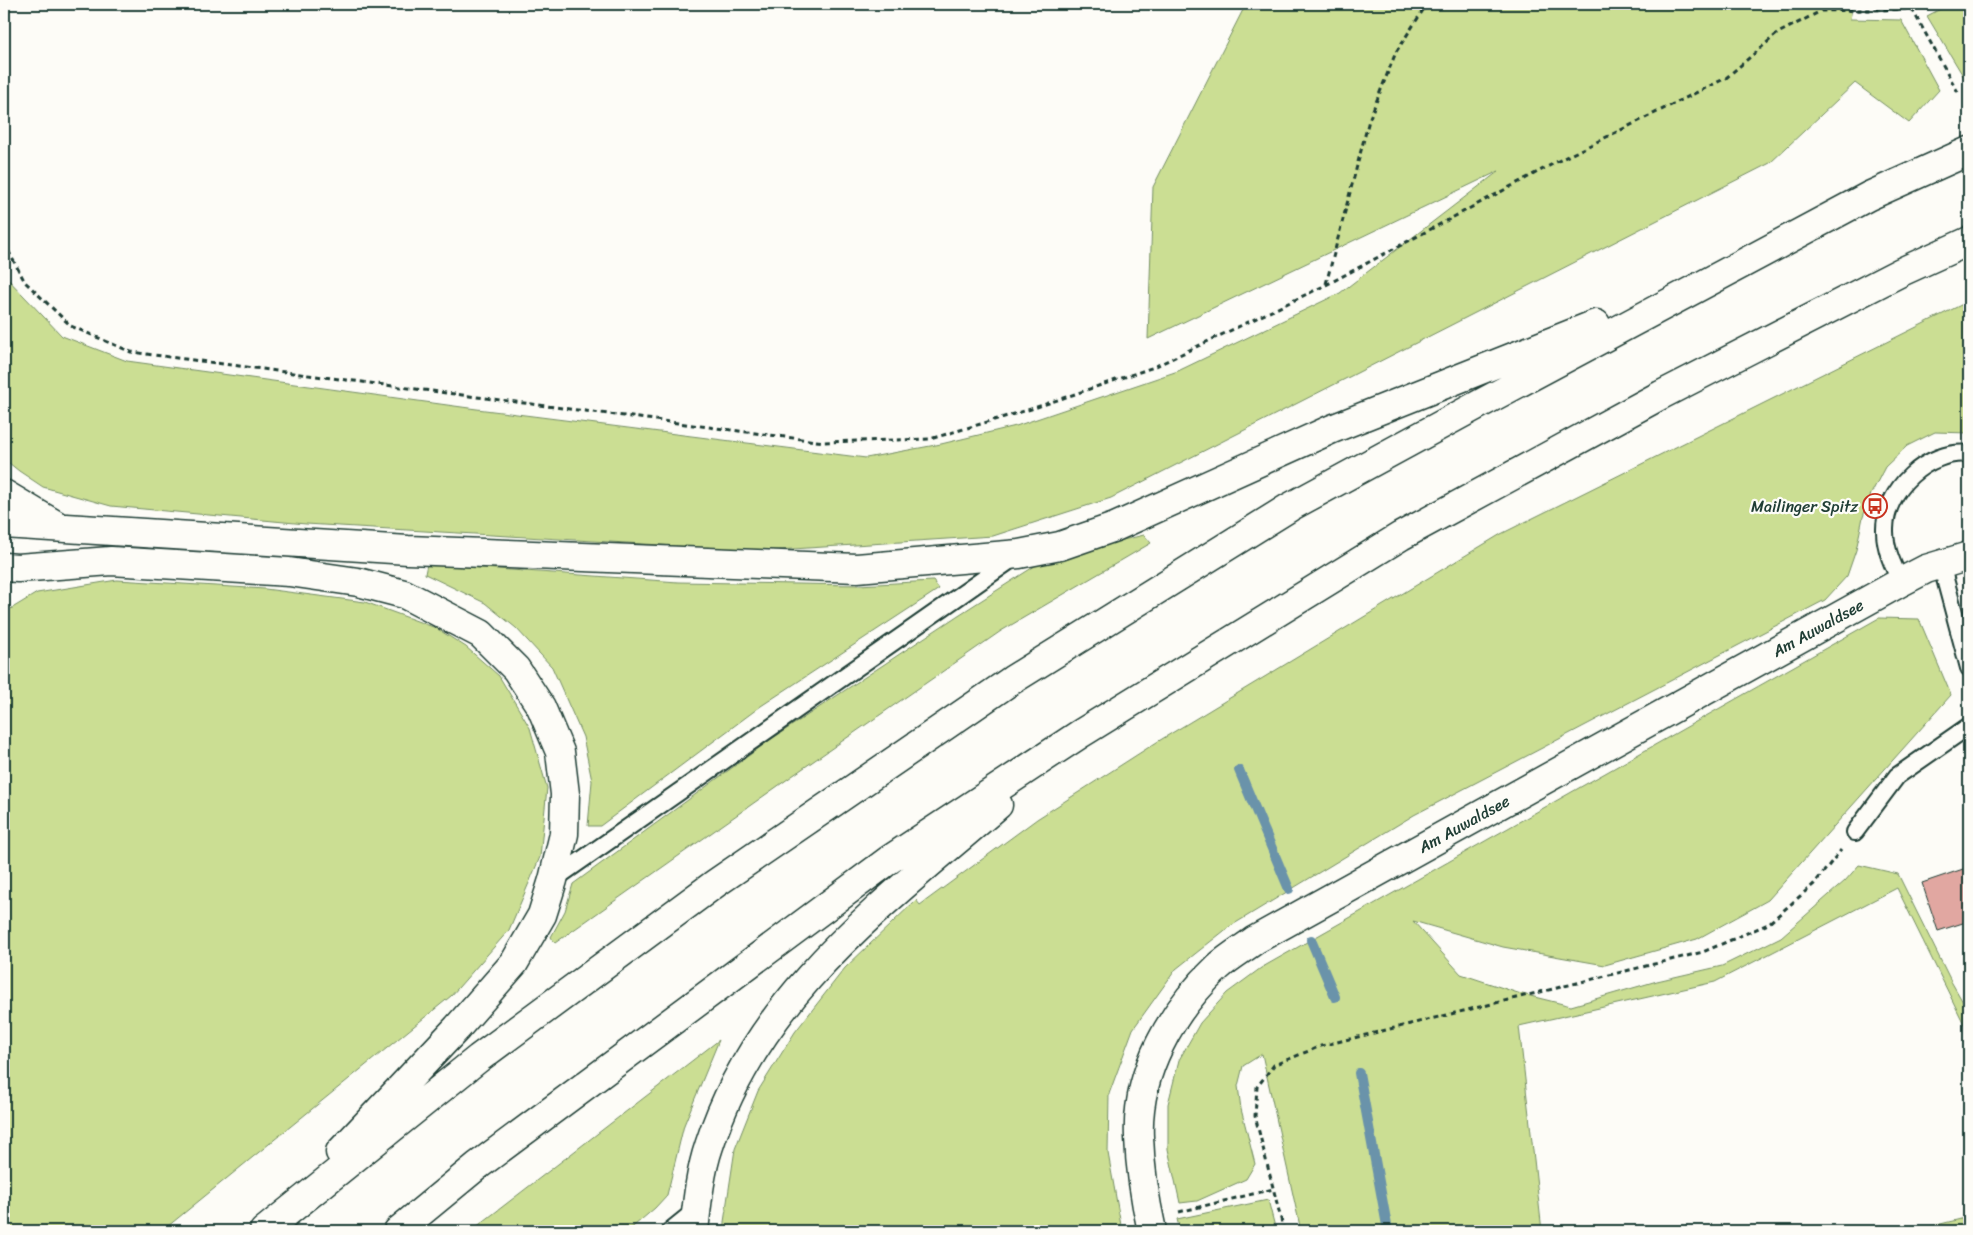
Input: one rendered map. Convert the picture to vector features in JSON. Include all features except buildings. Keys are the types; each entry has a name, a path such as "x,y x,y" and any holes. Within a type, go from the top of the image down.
{"main road":[{"path":"267,1228 479,1058 716,883 1012,680 1290,507 1869,196 1969,151"},
{"path":"398,1231 477,1166 888,860 1080,734 1401,536 1670,390 1900,272 1969,241"},
{"path":"4,524 408,550 857,568 1019,554 1060,546 1114,527 1332,429 1716,277"},
{"path":"4,494 58,526"},
{"name":"Am Auwaldsee","path":"1151,1225 1142,1183 1138,1136 1142,1100 1152,1062 1169,1025 1192,993 1220,965 1255,940 1902,582 1941,564 1969,556"},
{"path":"8,571 111,561 289,572 358,582 404,594 481,634 516,669 541,707 560,752 565,794 564,834 542,915 514,963 457,1028 267,1228"},
{"path":"695,1220 708,1147 729,1093 756,1044 785,1004 818,966 864,922 1080,734"}],"lane":[{"path":"1902,582 1893,565 1887,547 1885,531 1888,510 1898,491 1912,475 1927,463 1947,456 1969,454"},
{"path":"553,880 1019,554"},
{"path":"1941,564 1969,668"},
{"path":"1854,832 1897,776 1969,726"},
{"path":"670,1231 695,1220"}],"path":[{"path":"1326,285 1369,120 1396,52 1427,4"},
{"path":"1912,9 1915,4"},
{"path":"4,242 25,282 71,326 131,352 824,442 930,439 1031,409 1154,367 1326,285 1564,158 1726,78 1778,33 1821,11 1912,9"},
{"path":"1912,9 1959,94"},
{"path":"1284,1231 1254,1116 1258,1087 1274,1065 1321,1046 1703,952 1768,924 1814,884 1854,832"},
{"path":"1151,1225 1274,1189"}],"green space":[{"path":"1246,4 1853,4 1850,19 1901,20 1939,90 1909,123 1855,83 1770,163 1111,498 993,536 762,551 306,524 111,506 43,487 4,459 4,275 62,336 127,361 469,408 866,458 941,444 1016,426 1178,371 1340,293 1499,171 1148,339 1153,187"},
{"path":"1950,4 1969,4 1968,84 1927,16"},
{"path":"1969,301 1969,433 1935,432 1907,446 1885,467 1871,494 1847,576 1825,600 1414,815 1229,927 1176,969 1133,1029 1109,1094 1108,1153 1122,1231 724,1231 735,1149 758,1091 795,1032 845,968 916,900 920,905 1037,819 1157,742 1501,534"},
{"path":"1144,535 1151,543 1001,631 555,943 551,937 565,911 573,884 770,740 1038,564 1064,558 1093,547"},
{"path":"427,564 678,582 858,585 933,581 939,589 761,706 600,826 588,826 592,781 583,737 552,667 516,628 485,603 425,574"},
{"path":"117,580 265,589 365,602 436,628 466,647 499,676 530,728 547,788 540,857 509,930 451,996 162,1231 4,1231 4,613 37,593"},
{"path":"1879,618 1919,619 1951,695 1768,900 1697,939 1605,965 1503,947 1413,921 1461,974 1518,993 1571,1006 1657,981 1722,966 1781,937 1845,881 1859,865 1898,874 1952,983 1967,1009 1969,1008 1969,1027 1966,1028 1897,888 1715,982 1519,1026 1542,1231 1301,1231 1262,1054 1243,1066 1238,1086 1241,1109 1255,1164 1246,1179 1197,1201 1180,1203 1168,1149 1168,1104 1179,1060 1200,1023 1227,993 1261,968"},
{"path":"719,1040 684,1125 667,1195 628,1231 471,1231"},
{"path":"1268,1200 1276,1231 1180,1231 1177,1219"},
{"path":"1969,1217 1969,1231 1912,1231"}],"waterway":[{"path":"1239,770 1289,889"},
{"path":"1311,940 1335,997"},
{"path":"1359,1073 1388,1231"}],"place":[{"name":"Mailinger Spitz","path":"1875,506"}]}
